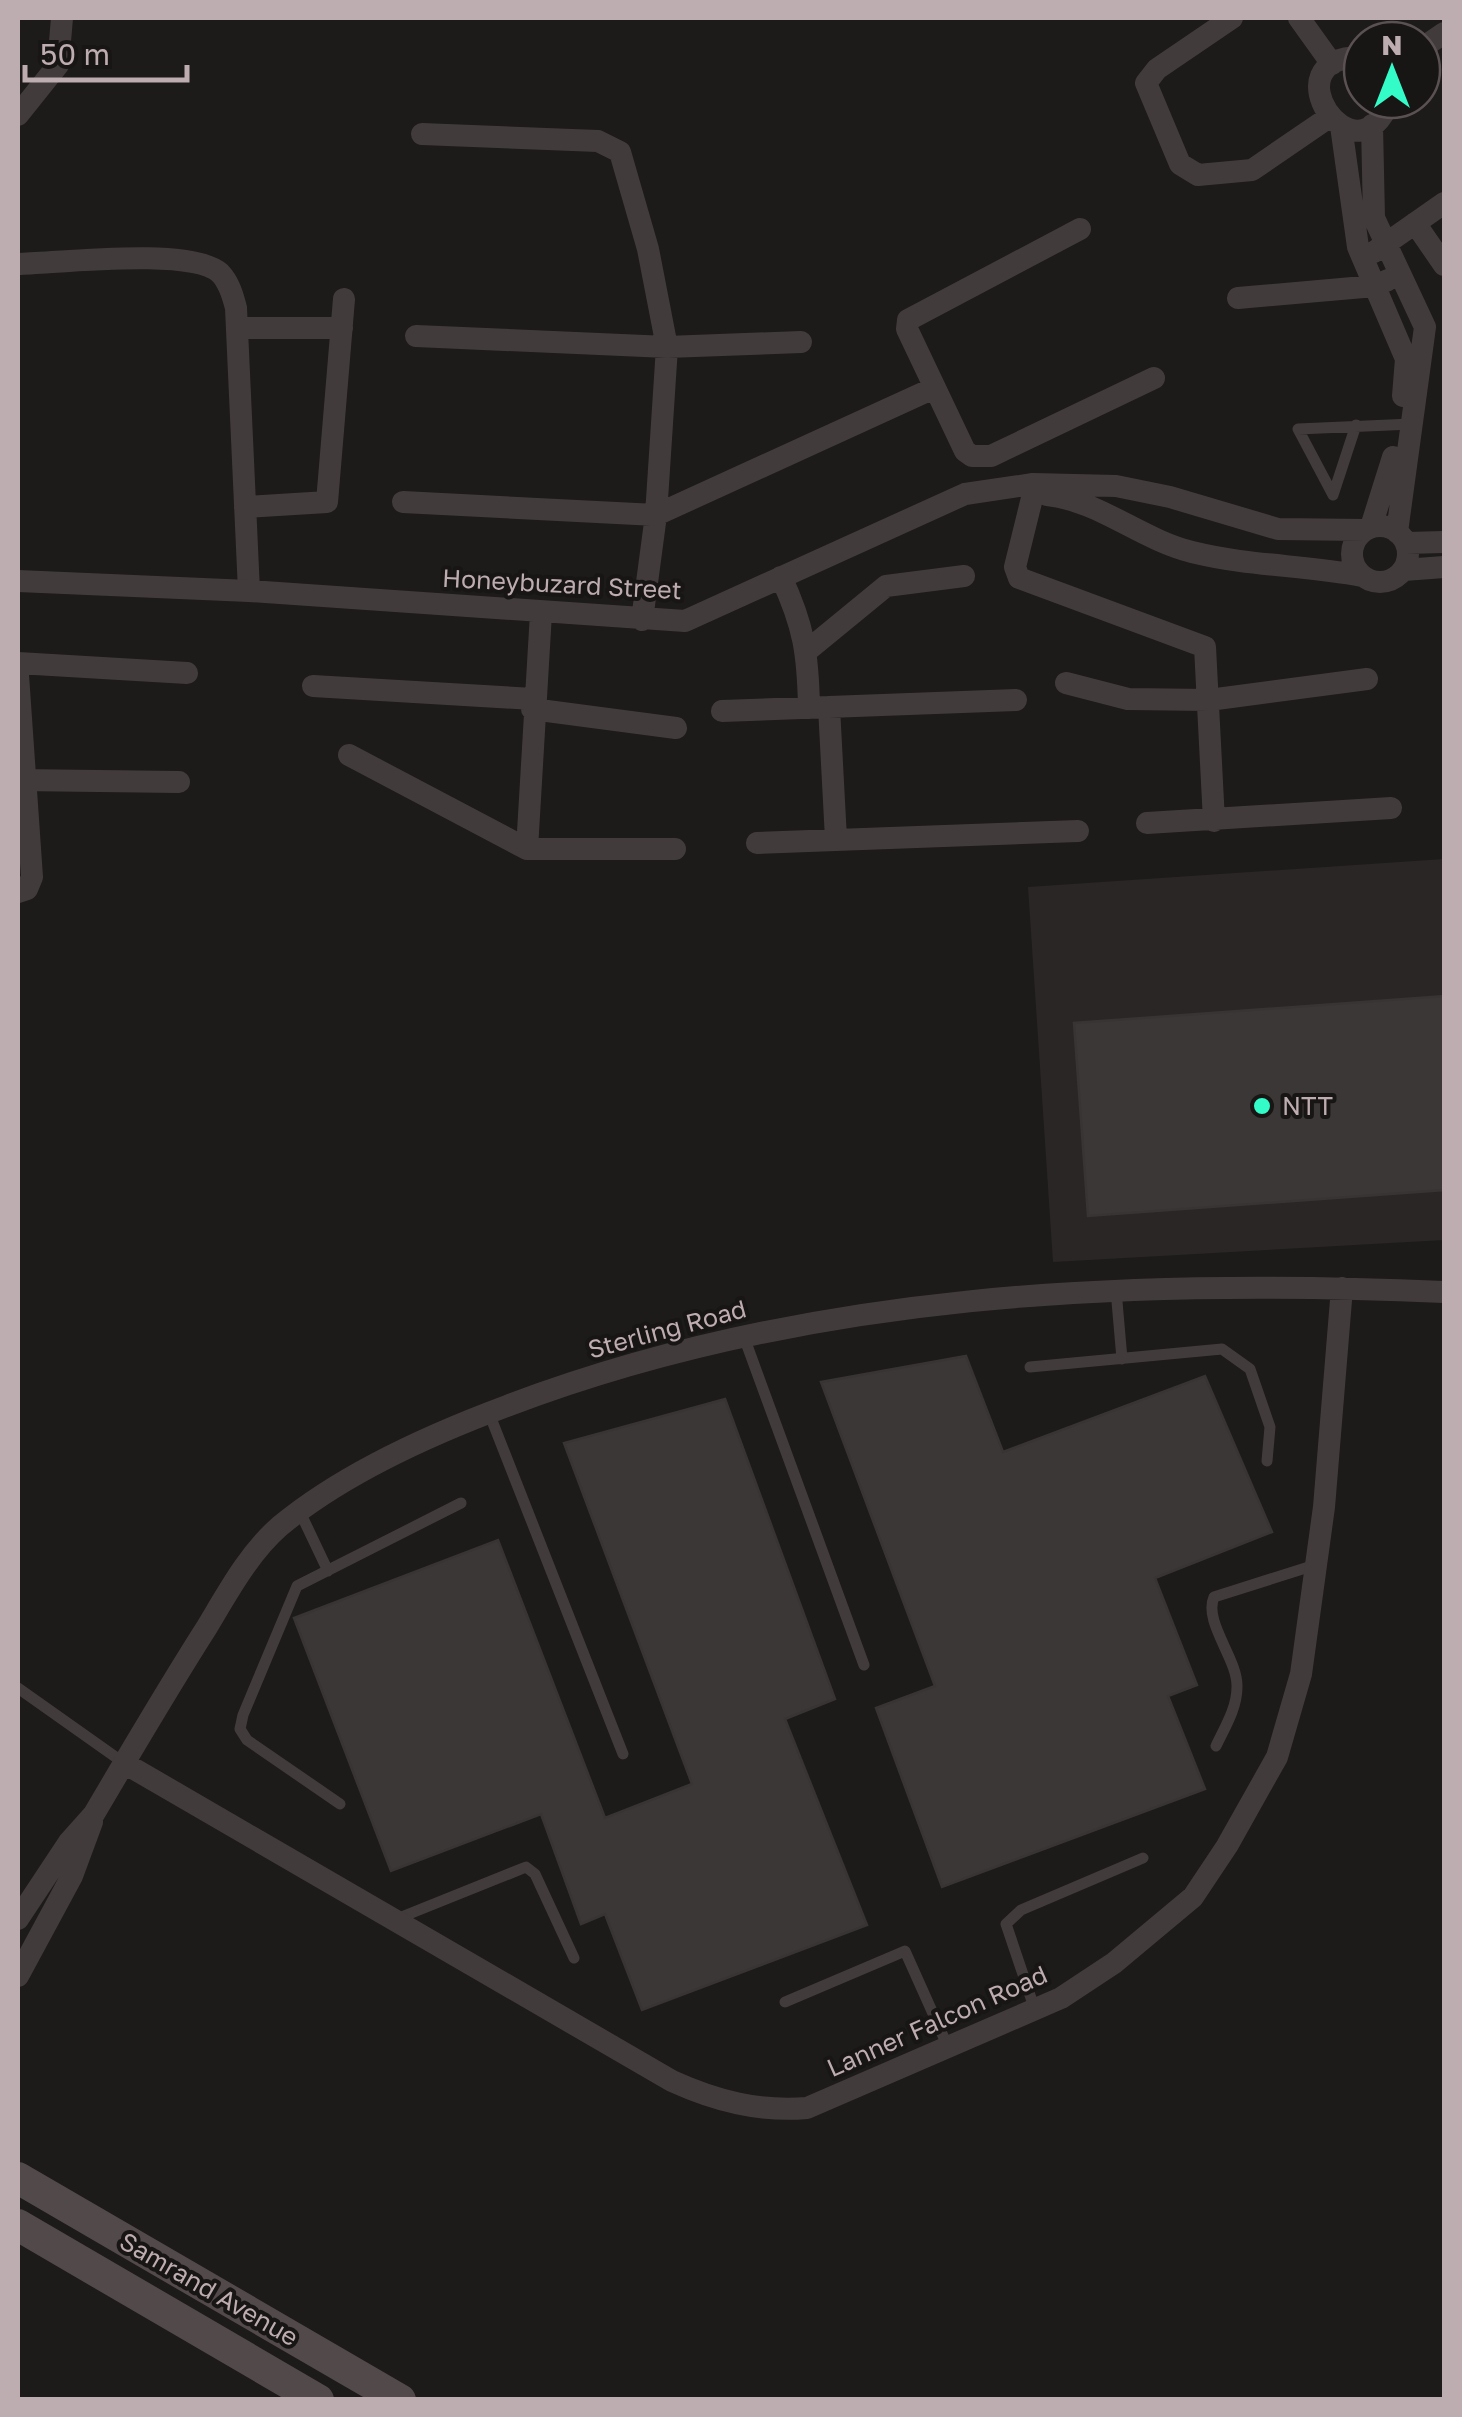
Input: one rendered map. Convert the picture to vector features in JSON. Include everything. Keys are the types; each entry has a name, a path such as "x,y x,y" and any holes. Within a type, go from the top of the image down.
{"main road":[{"name":"Samrand Avenue","path":"18,2178 400,2400"},
{"name":"Samrand Avenue","path":"18,2225 318,2400"}],"street":[{"path":"18,115 58,64 62,18"},
{"path":"1232,18 1157,68 1146,83 1180,164 1198,175 1252,170 1334,122 1372,125 1378,120"},
{"path":"1299,18 1332,64"},
{"path":"1332,64 1342,62"},
{"path":"1332,64 1319,90 1334,122 1352,223 1362,259 1406,359 1404,570"},
{"path":"1372,125 1374,218 1424,327 1390,475 1368,529 1352,552 1362,576 1389,581 1404,570 1444,567"},
{"path":"422,134 612,145 620,152 648,249 667,347 656,515 642,620"},
{"path":"1362,259 1444,203"},
{"path":"1416,223 1444,265"},
{"path":"1080,229 914,314 908,328 965,451 981,457 1154,378"},
{"path":"18,264 192,262 220,273 236,308 249,591"},
{"path":"1238,298 1375,286 1400,274"},
{"path":"245,507 327,502 344,299"},
{"path":"237,328 342,328"},
{"path":"416,336 667,347 801,342"},
{"path":"403,502 656,515 934,388"},
{"name":"Honeybuzard Street","path":"18,581 249,591 685,620 913,521 965,494 1032,484 1136,490 1302,533 1368,529"},
{"path":"1032,494 1015,567 1020,578 1202,642 1207,652 1214,821"},
{"name":"Honeybuzard Street","path":"913,521 971,502 1032,494 1082,504 1146,536 1190,552 1362,576"},
{"path":"1368,529 1402,538 1444,542"},
{"path":"808,650 886,586 964,576"},
{"path":"781,577 802,623 808,650 836,840"},
{"path":"527,849 532,704 541,612"},
{"path":"18,663 187,673"},
{"path":"18,676 22,780 32,882 18,892"},
{"path":"1066,683 1128,699 1209,700 1367,680"},
{"path":"313,686 532,704 676,728"},
{"path":"722,711 1016,700"},
{"path":"349,755 527,849 675,849"},
{"path":"22,780 179,782"},
{"path":"1146,823 1391,808"},
{"path":"757,843 1078,831"},
{"name":"Sterling Road","path":"18,1976 72,1876 94,1814 238,1576 277,1528 426,1440 489,1413 651,1358 744,1337 1023,1294 1342,1288 1444,1292"},
{"name":"Lanner Falcon Road","path":"124,1763 672,2082 742,2105 775,2111 807,2108 1035,2010 1114,1962 1193,1897 1227,1846 1277,1756 1291,1720 1316,1564 1342,1288"},
{"name":"Sterling Road","path":"18,1919 69,1842 94,1814"}],"lane":[{"path":"1356,425 1333,495 1298,429 1356,425 1405,423"},
{"path":"1116,1290 1122,1358"},
{"path":"744,1337 864,1665"},
{"path":"1030,1367 1222,1350 1250,1369 1270,1427 1268,1461"},
{"path":"489,1413 623,1754"},
{"path":"340,1804 246,1740 240,1729 293,1594 304,1581 461,1503"},
{"path":"300,1512 328,1570"},
{"path":"1216,1746 1235,1706 1238,1687 1211,1608 1214,1596 1316,1564"},
{"path":"18,1688 124,1763"},
{"path":"1035,2010 1006,1924 1022,1910 1143,1858"},
{"path":"394,1920 520,1868 531,1868 574,1958"},
{"path":"785,2002 905,1951 948,2048"}],"shaded area":[{"path":"1444,859 1444,1240 1053,1262 1028,887"}],"building":[{"name":"NTT","path":"1444,996 1444,1190 1088,1216 1074,1023"},
{"path":"966,1356 1003,1452 1205,1376 1272,1532 1155,1578 1197,1685 1168,1696 1205,1789 942,1887 876,1708 935,1686 821,1382"},
{"path":"725,1399 835,1699 785,1719 867,1925 642,2010 605,1914 581,1924 541,1814 391,1871 294,1618 498,1540 605,1818 692,1784 564,1443"}],"place":[{"name":"NTT","path":"1262,1106"}]}
